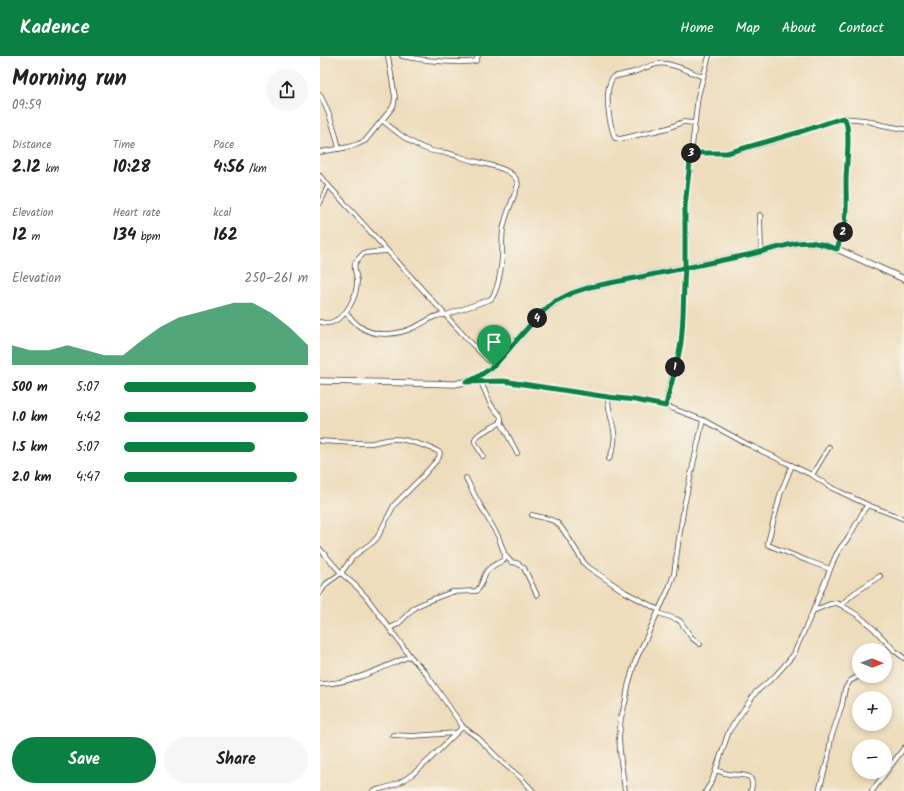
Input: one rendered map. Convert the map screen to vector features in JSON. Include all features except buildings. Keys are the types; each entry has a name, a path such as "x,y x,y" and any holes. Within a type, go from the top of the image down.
{"main road":[{"path":"320,381 455,384 473,380 494,366 539,315 554,302 572,293 590,287 761,252 796,243 810,242 837,249 904,279"}],"street":[{"path":"320,152 339,149 365,141 392,108 395,100 388,56"},
{"path":"402,56 420,60 472,62 476,61 478,56"},
{"path":"666,406 668,392 681,342 685,268 685,206 698,96 709,56"},
{"path":"694,123 683,122 668,128 620,139 615,138 612,130 607,93 610,81 613,77 656,64 666,63 703,77"},
{"path":"320,95 338,142 339,149"},
{"path":"691,153 727,153 842,118 865,120 904,129"},
{"path":"837,249 845,224 846,213 848,136 845,119"},
{"path":"346,313 360,327 380,334 392,334 415,327 434,316 446,315 491,299 494,295 501,265 503,227 518,184 514,175 495,166 448,153 429,150 415,144 403,137 382,120"},
{"path":"320,176 468,340 494,366"},
{"path":"320,202 328,186"},
{"path":"760,215 761,252"},
{"path":"320,322 332,322 341,318 346,313 353,299 356,287 357,280 355,263 364,253 387,251"},
{"path":"466,382 503,381 635,400 666,406 703,420 747,444 812,475 832,488 868,505 904,518"},
{"path":"481,382 490,403 501,418 501,422 517,453"},
{"path":"608,397 608,405 615,435 615,442 609,459"},
{"path":"625,791 619,738 621,718 635,662 674,574 684,506 703,420"},
{"path":"483,456 474,439 501,422"},
{"path":"320,441 372,443 390,439 398,439 434,449 440,453 439,457 422,477 394,505 378,538 355,555 341,573 326,584 320,593"},
{"path":"812,475 829,447"},
{"path":"792,465 781,492 768,545 830,568"},
{"path":"466,478 498,536 506,555 511,562 517,563 524,568 537,595"},
{"path":"706,791 712,781 729,731 756,692 775,676 794,654 836,555 849,537 868,505"},
{"path":"532,515 556,523 563,530 584,564 625,592 658,611 680,621 692,638 700,644"},
{"path":"320,548 341,573 357,587 390,628 410,656 425,672 463,727 478,738 503,763 529,785 533,791"},
{"path":"390,628 398,624 415,607 428,601 452,592 478,590 487,571 504,560 506,555"},
{"path":"841,605 853,594 880,576"},
{"path":"813,611 830,604 836,603 841,605 859,616 904,658"},
{"path":"320,684 344,682 363,676 410,656"},
{"path":"819,791 828,758 834,727 842,705 845,690 847,685 852,681"},
{"path":"373,791 394,786 402,781 426,762 463,727"},
{"path":"393,735 412,736 456,733"},
{"path":"872,791 904,748"},
{"path":"716,770 750,777 752,781 751,791"}],"route":[{"path":"494,366 480,376 466,382 503,381 635,400 666,406 668,392 681,342 685,268 796,243 810,242 837,249 845,224 846,213 848,136 845,119 842,118 742,150 727,153 691,153 685,206 685,268 590,287 572,293 554,302 539,315 494,366"}]}
